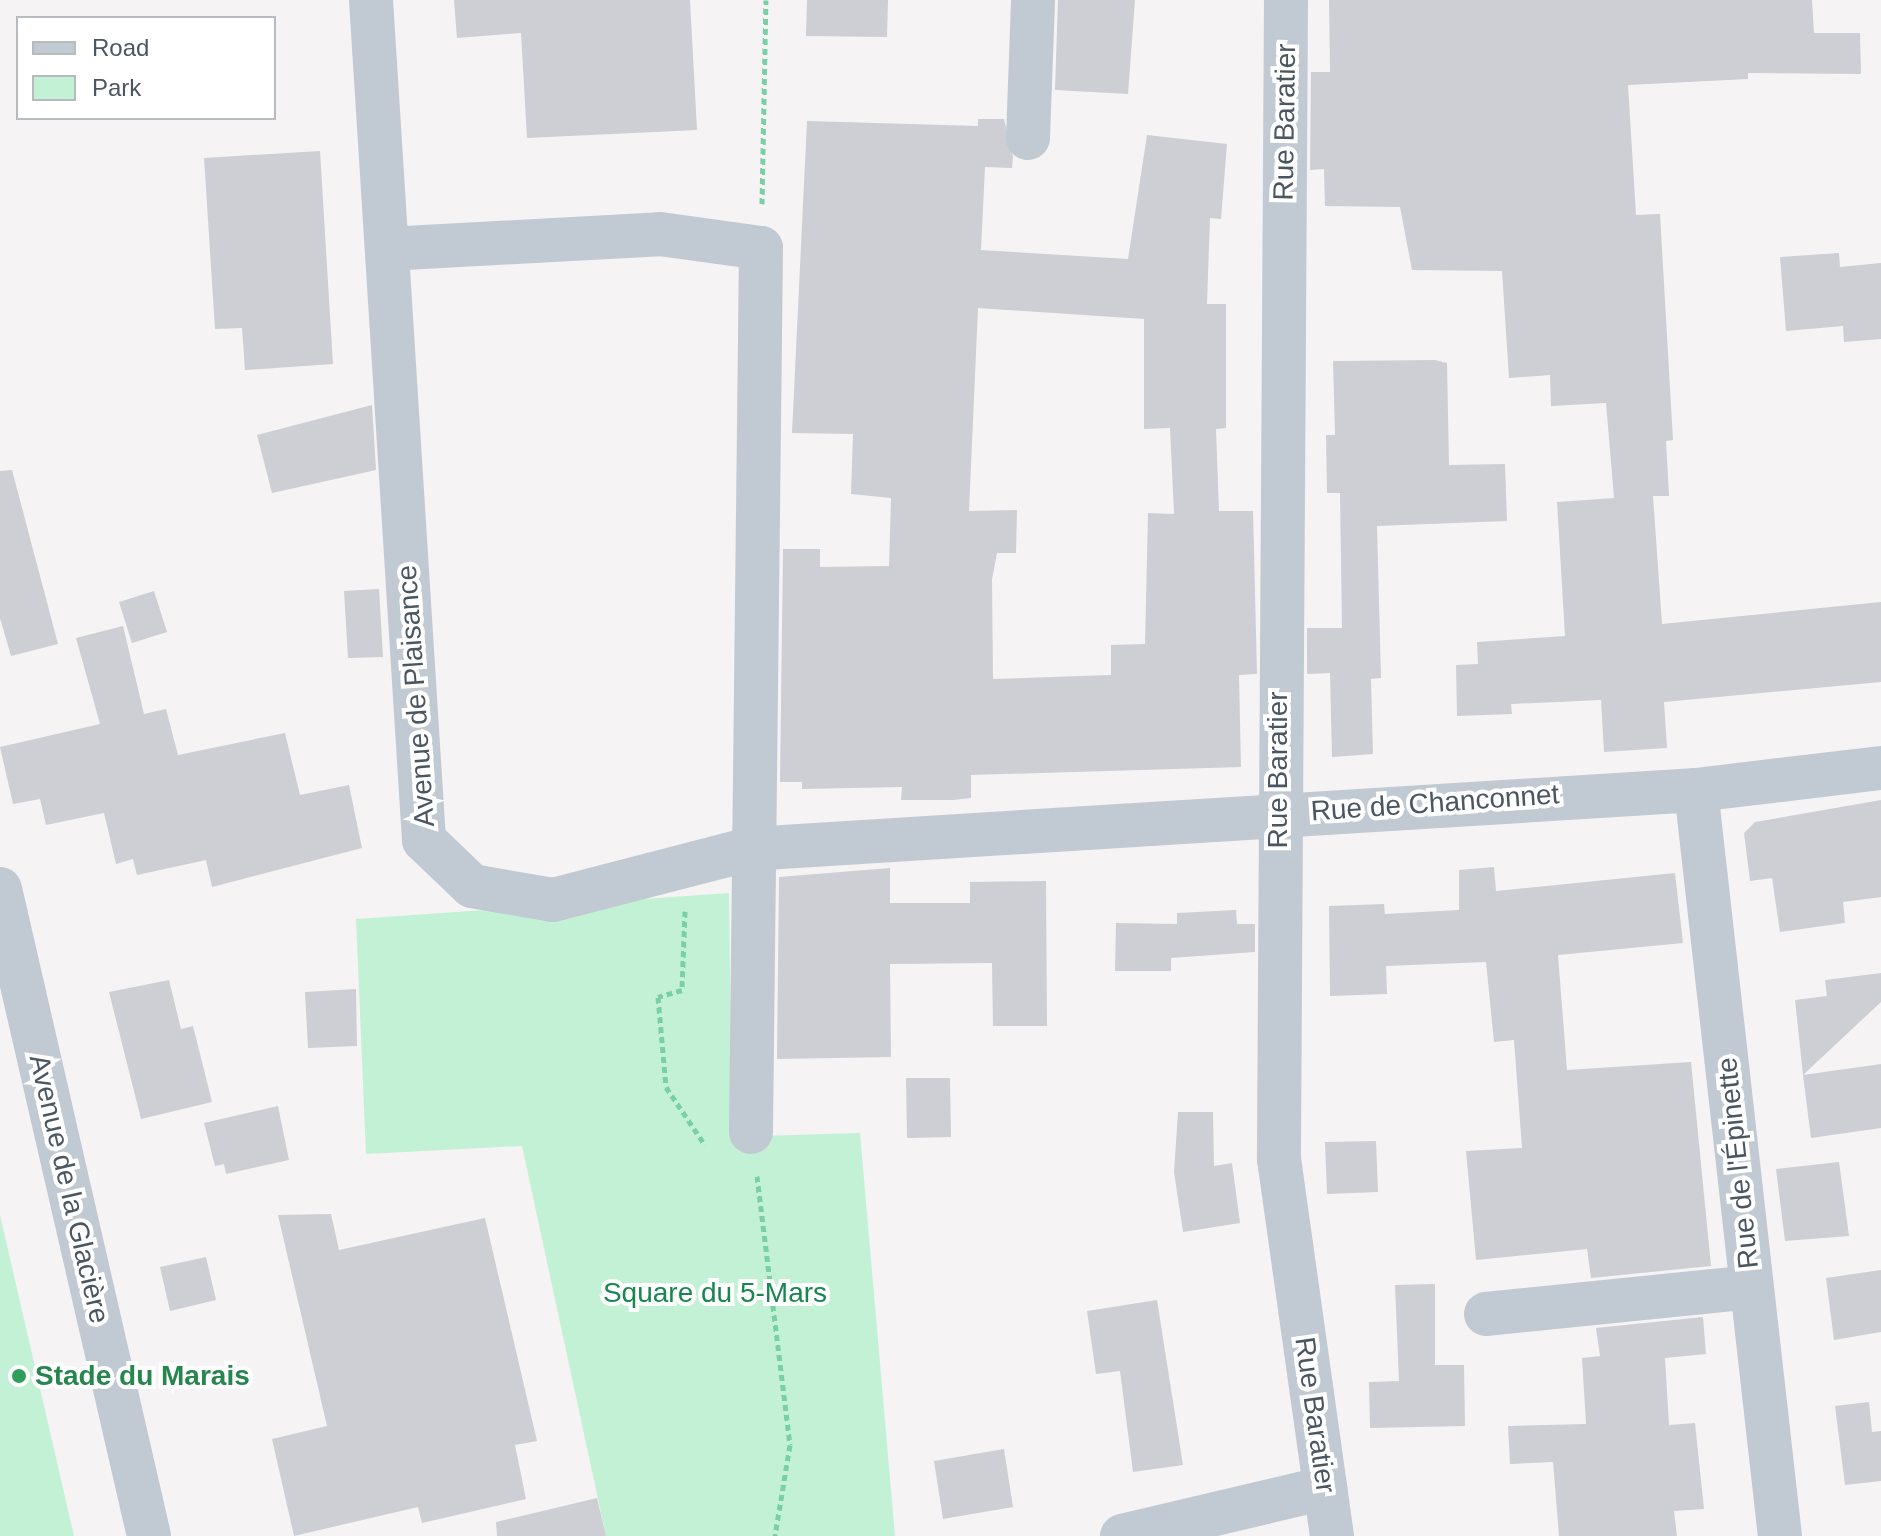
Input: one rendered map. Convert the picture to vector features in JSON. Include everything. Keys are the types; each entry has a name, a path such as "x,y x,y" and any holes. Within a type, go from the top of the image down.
{"street":[{"name":"Avenue de Plaisance","path":"371,0 424,840 472,886 553,900 750,849"},
{"path":"1028,138 1033,0"},
{"name":"Rue Baratier","path":"1286,0 1277,814 1279,1159 1332,1536"},
{"path":"387,249 660,234 761,248 747,1150"},
{"name":"Rue de Chanconnet","path":"750,849 1696,790 1881,768"},
{"name":"Rue de l'Épinette","path":"1696,790 1780,1536"},
{"name":"Avenue de la Glacière","path":"0,889 149,1536"},
{"path":"1486,1314 1752,1287"},
{"path":"1122,1536 1325,1488"}],"path":[{"path":"761,248 766,0"},
{"path":"691,864 682,990 658,997 666,1087 689,1111 711,1158"},
{"path":"747,1150 756,1169 790,1445 775,1536"}],"green space":[{"name":"Square du 5-Mars","path":"729,893 732,1137 860,1133 895,1536 606,1536 522,1146 366,1154 356,919"},
{"name":"Stade du Marais","path":"0,1215 74,1536 0,1536"}],"building":[{"path":"454,0 690,0 697,130 527,138 521,33 457,38"},
{"path":"807,0 888,0 887,37 806,36"},
{"path":"1058,0 1135,0 1128,94 1055,90"},
{"path":"1329,0 1812,0 1814,33 1860,33 1861,74 1748,73 1748,79 1628,85 1636,215 1660,214 1673,440 1666,441 1669,496 1653,496 1662,624 1881,602 1881,682 1664,702 1667,748 1604,752 1601,700 1511,704 1512,714 1457,716 1456,665 1478,664 1477,642 1565,636 1557,502 1614,498 1606,403 1551,406 1550,375 1509,378 1502,271 1412,270 1400,207 1325,206 1324,169 1310,170 1311,72 1330,72"},
{"path":"978,119 1004,119 1013,157 1012,168 985,167 981,250 1128,259 1147,135 1227,144 1221,219 1210,218 1207,304 1226,304 1226,428 1216,429 1219,511 1253,511 1257,674 1239,675 1241,767 971,775 971,798 953,800 901,800 902,787 802,789 802,782 780,782 783,549 820,549 820,567 889,566 891,498 851,494 853,434 792,433 807,121 978,126","holes":["978,308 1144,319 1144,429 1170,428 1174,514 1148,513 1145,644 1111,645 1111,675 993,679 992,579 997,553 1016,553 1017,510 969,511"]},
{"path":"320,151 333,364 245,370 242,328 215,329 204,158"},
{"path":"1839,253 1840,267 1881,263 1881,339 1844,342 1843,326 1786,331 1780,257"},
{"path":"1435,360 1447,363 1449,465 1505,464 1507,521 1377,526 1381,678 1371,679 1373,754 1332,757 1330,673 1307,674 1307,628 1342,628 1340,493 1327,493 1326,435 1335,435 1333,361"},
{"path":"372,405 376,470 272,493 257,435"},
{"path":"12,470 58,644 11,656 0,618 0,471"},
{"path":"379,589 383,657 348,658 344,591"},
{"path":"154,591 167,632 132,643 119,602"},
{"path":"123,626 144,714 166,709 178,755 285,733 300,795 349,785 362,848 212,887 206,860 137,875 133,859 116,864 104,813 46,825 40,799 13,804 0,747 100,724 76,638"},
{"path":"1881,800 1881,897 1843,902 1845,923 1780,932 1772,878 1750,881 1744,833 1755,822"},
{"path":"1494,867 1496,891 1675,873 1683,943 1558,955 1567,1070 1691,1062 1711,1266 1591,1278 1587,1249 1476,1260 1466,1151 1522,1148 1514,1040 1494,1042 1486,962 1386,966 1387,994 1330,996 1329,906 1384,904 1385,914 1459,910 1459,870"},
{"path":"890,868 890,903 970,903 970,882 1046,881 1047,1026 993,1026 992,963 890,964 891,1057 777,1059 779,877"},
{"path":"1236,910 1237,924 1255,924 1255,952 1171,958 1171,971 1115,971 1116,923 1177,924 1177,913"},
{"path":"1881,973 1881,1002 1803,1075 1795,1000 1827,996 1825,980"},
{"path":"169,980 181,1029 193,1026 212,1102 141,1119 109,992"},
{"path":"356,989 357,1046 308,1048 305,992"},
{"path":"1881,1064 1881,1128 1811,1138 1803,1075"},
{"path":"906,1078 950,1078 951,1137 907,1138"},
{"path":"278,1106 289,1160 226,1174 224,1164 215,1166 204,1123"},
{"path":"1178,1112 1213,1112 1214,1166 1232,1163 1240,1223 1183,1232 1174,1172"},
{"path":"1376,1141 1378,1192 1327,1194 1325,1142"},
{"path":"1839,1162 1849,1236 1785,1241 1776,1169"},
{"path":"331,1214 339,1250 485,1218 537,1441 515,1445 526,1499 422,1523 418,1507 294,1536 272,1439 327,1426 278,1215"},
{"path":"206,1257 216,1300 170,1311 160,1267"},
{"path":"1881,1270 1881,1332 1834,1340 1826,1278"},
{"path":"1435,1284 1435,1365 1464,1365 1465,1426 1370,1428 1369,1382 1399,1381 1395,1285"},
{"path":"1157,1300 1183,1465 1133,1472 1120,1371 1096,1374 1087,1311"},
{"path":"1703,1317 1706,1354 1665,1358 1669,1425 1695,1423 1704,1509 1674,1511 1677,1536 1559,1536 1553,1462 1510,1464 1508,1426 1586,1424 1582,1358 1600,1356 1596,1328"},
{"path":"1869,1402 1872,1432 1881,1431 1881,1481 1845,1485 1835,1406"},
{"path":"1004,1449 1013,1507 943,1519 934,1461"},
{"path":"597,1498 606,1536 497,1536 496,1522"}],"place":[{"name":"Stade du Marais","path":"19,1376"}]}
